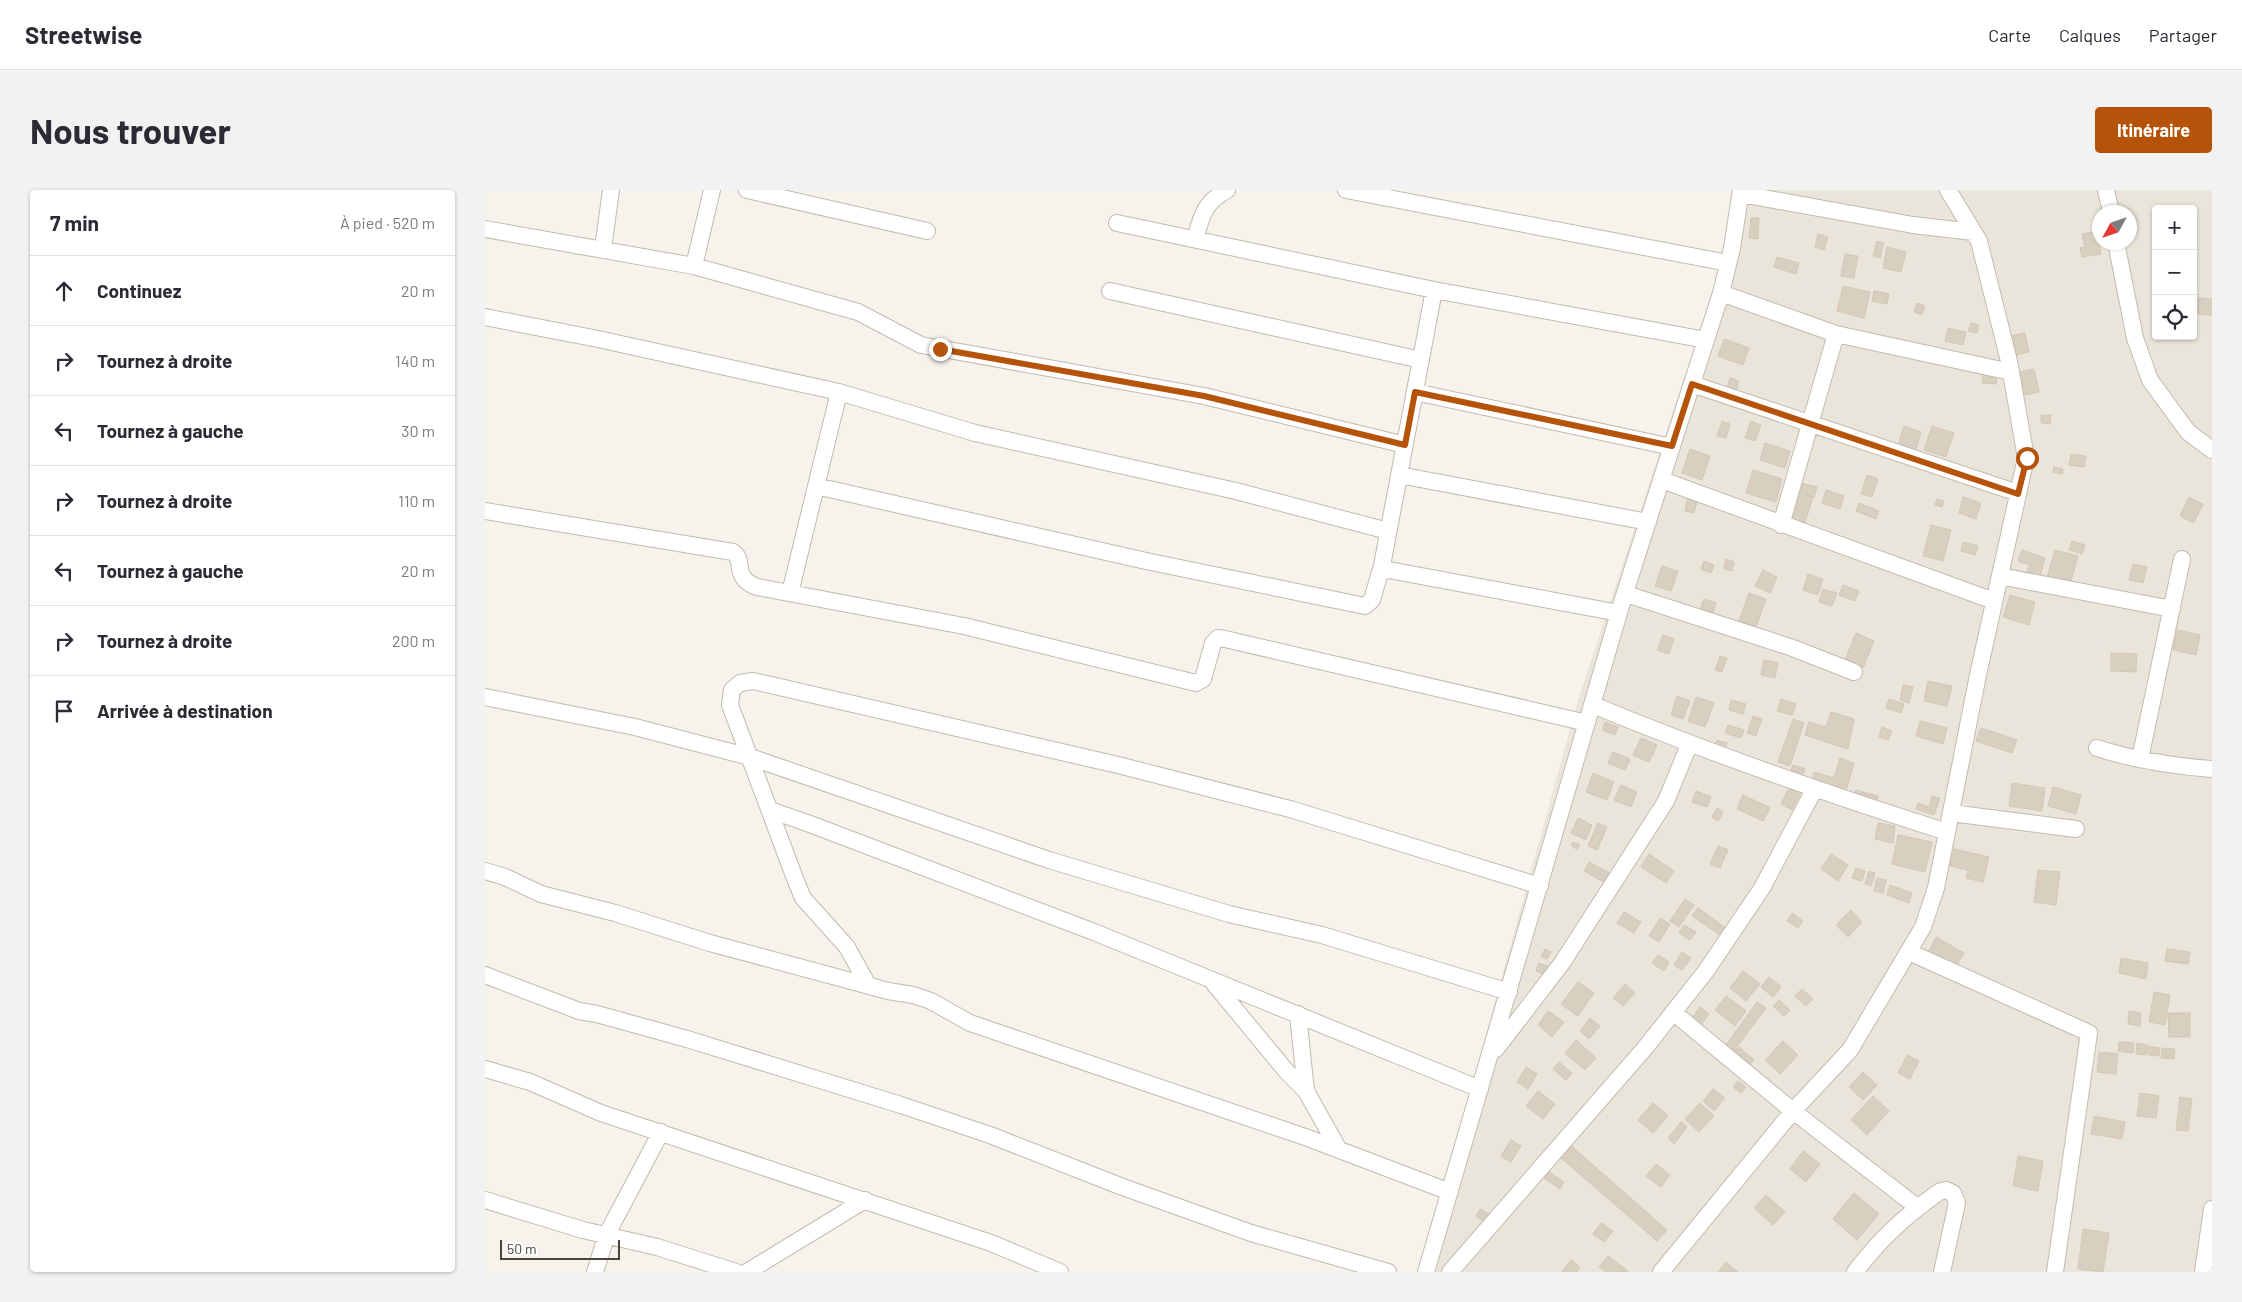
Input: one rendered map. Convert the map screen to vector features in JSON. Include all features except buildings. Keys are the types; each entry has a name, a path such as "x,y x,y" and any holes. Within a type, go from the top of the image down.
{"street":[{"path":"603,249 611,190"},
{"path":"694,266 713,190"},
{"path":"747,190 927,231"},
{"path":"1195,239 1205,209 1213,198 1227,190"},
{"path":"1346,190 1728,263"},
{"path":"1661,1272 1793,1111 1850,1050 1923,927 1936,888 2000,576 2027,458 2011,372 1979,241 1948,190"},
{"path":"2106,190 2109,205"},
{"path":"1425,1272 1490,1057 1619,613 1721,293 1741,192 1897,222 1973,232"},
{"path":"1117,223 1434,290 1706,340"},
{"path":"485,229 694,266 858,312 921,345 1204,396 1405,445"},
{"path":"2118,250 2135,338 2150,380 2188,432 2212,450"},
{"path":"816,486 1146,561 1365,606 1372,600 1381,571 1434,290"},
{"path":"1110,291 1421,360"},
{"path":"1721,293 1835,334 2011,372"},
{"path":"485,317 598,339 839,392 975,433 1236,490 1388,531"},
{"path":"1781,524 1835,334"},
{"path":"1692,384 2018,494"},
{"path":"790,592 839,392"},
{"path":"1415,392 1672,446"},
{"path":"1399,475 1648,522"},
{"path":"1662,480 1995,601"},
{"path":"485,511 733,552 738,556 740,573 749,584 964,626 1196,683 1203,679 1213,644 1218,638 1587,723"},
{"path":"2140,760 2182,559"},
{"path":"1381,571 1389,570 1619,613"},
{"path":"2000,576 2172,609"},
{"path":"1626,594 1772,641 1854,672"},
{"path":"868,985 847,947 803,898 730,705 732,690 740,683 753,681 1118,765 1280,807 1540,886"},
{"path":"485,697 635,727 750,757 1049,860 1229,914 1322,935 1509,992"},
{"path":"1593,705 1689,744 1814,790 1947,832"},
{"path":"1490,1057 1562,963 1665,801 1689,744"},
{"path":"2097,748 2140,760 2173,766 2212,769"},
{"path":"1450,1272 1706,972 1762,888 1814,790"},
{"path":"770,810 911,862 1210,978 1480,1089"},
{"path":"1951,813 2076,829"},
{"path":"485,871 505,877 541,894 615,913 710,943 922,998 970,1023 1157,1085 1339,1150 1449,1192"},
{"path":"1909,952 2089,1034 2055,1272"},
{"path":"485,975 579,1012 597,1014 687,1039 901,1105 989,1135 1120,1186 1251,1233 1389,1272"},
{"path":"1210,978 1287,1072 1306,1091 1339,1150"},
{"path":"1673,1012 1793,1111 1917,1207"},
{"path":"1298,1014 1306,1091"},
{"path":"485,1069 530,1082 601,1112 991,1243 1060,1272"},
{"path":"595,1272 607,1234 661,1132"},
{"path":"1855,1272 1878,1243 1917,1207 1939,1192 1946,1190 1953,1193 1957,1203 1942,1272"},
{"path":"485,1200 583,1230 657,1247 732,1271"},
{"path":"747,1272 865,1200"},
{"path":"2203,1272 2212,1209"}],"shaded area":[{"path":"1736,190 2212,190 2212,1272 1423,1272 1578,700 1715,284"}],"route":[{"path":"940,349 1204,396 1405,445 1415,392 1672,446 1692,384 2018,494 2027,458"}]}
